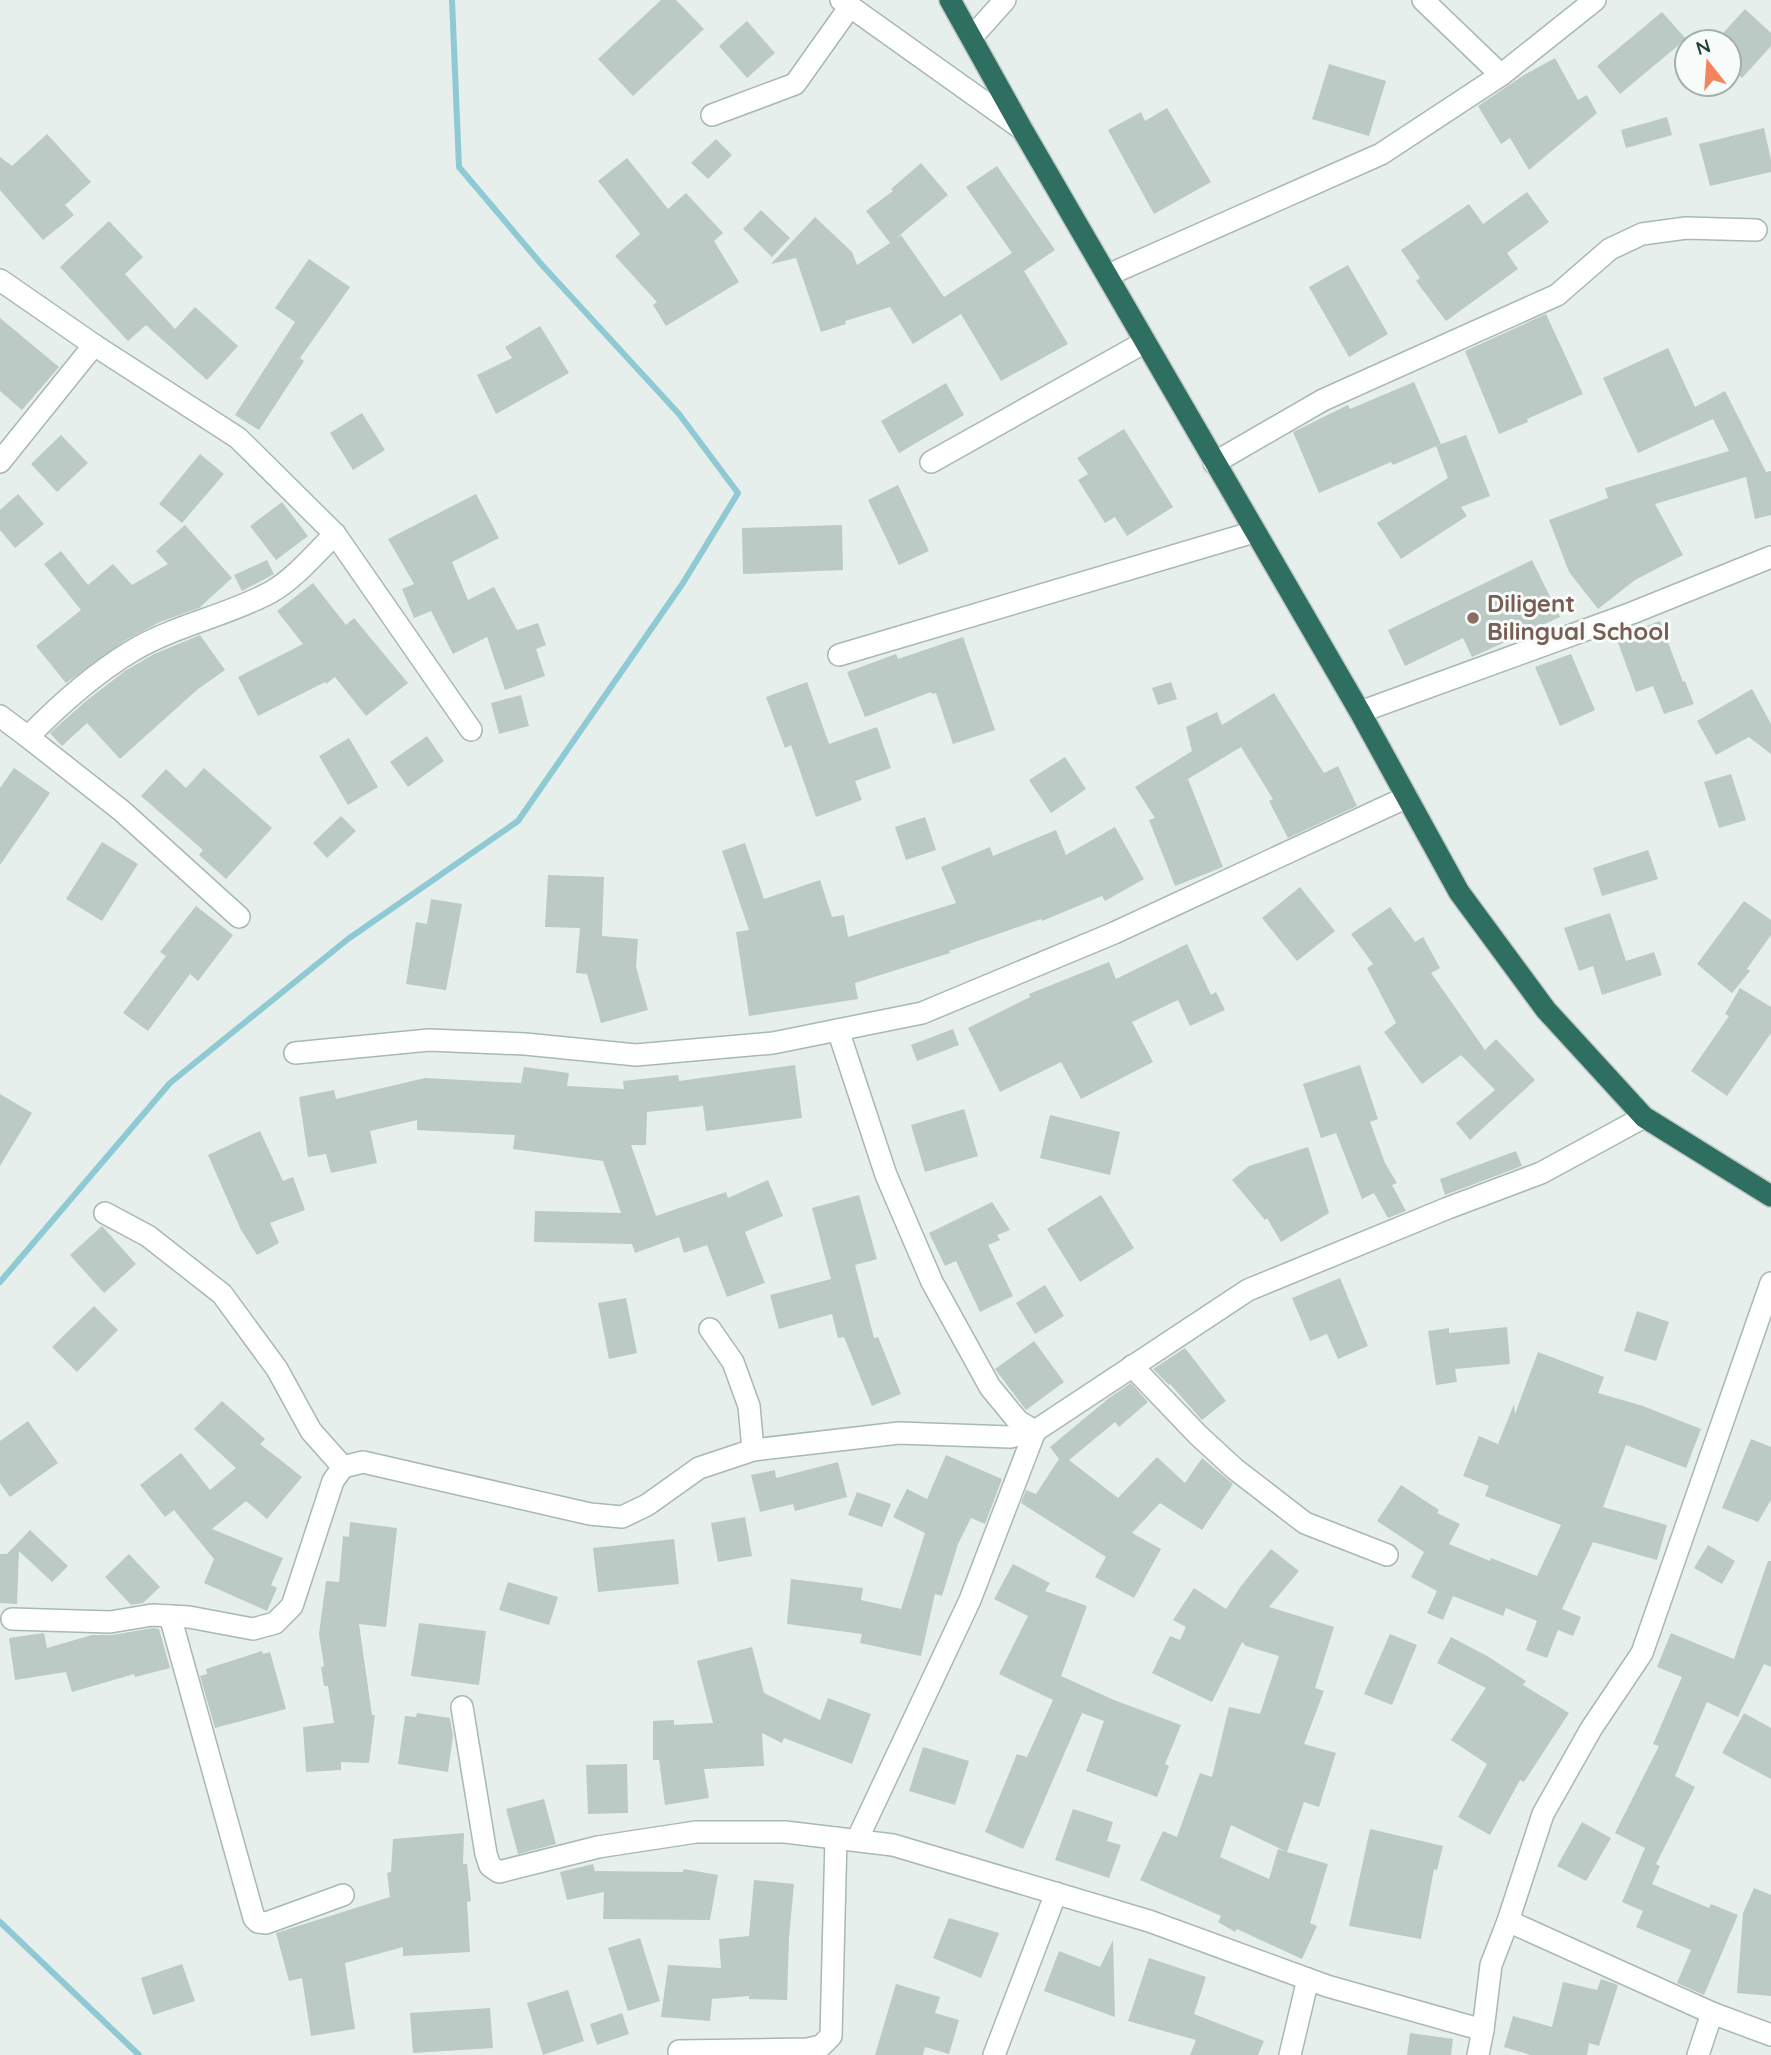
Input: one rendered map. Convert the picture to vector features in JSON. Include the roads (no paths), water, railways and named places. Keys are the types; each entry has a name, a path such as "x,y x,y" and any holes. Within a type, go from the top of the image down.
{"highway":[{"path":"950,0 1022,130 1360,712 1460,892 1546,1010 1644,1117 1771,1196"}],"street":[{"path":"972,37 1005,0"},
{"path":"1423,0 1501,75"},
{"path":"1108,275 1381,154 1501,75 1595,0"},
{"path":"712,115 795,84 845,4 1022,130"},
{"path":"1214,463 1323,400 1557,295 1610,249 1642,234 1686,228 1756,230"},
{"path":"0,280 94,345 238,438 335,534 471,730"},
{"path":"932,462 1145,342"},
{"path":"0,462 94,345"},
{"path":"839,655 1254,532"},
{"path":"28,737 60,704 132,651 273,591 299,570 335,534"},
{"path":"1360,712 1632,613 1771,557"},
{"path":"0,716 122,811 239,917"},
{"path":"295,1054 429,1040 524,1044 636,1055 773,1043 922,1013 1114,933 1407,797"},
{"path":"838,1030 886,1175 932,1282 990,1387 1018,1421 1035,1432"},
{"path":"12,1619 110,1622 152,1615 189,1616 253,1629 275,1623 292,1606 332,1481 344,1467 363,1462 590,1514 622,1517 647,1505 699,1468 752,1450 899,1433 1010,1437 1035,1432 1248,1290 1541,1173 1644,1117"},
{"path":"105,1213 148,1236 222,1294 277,1369 311,1431 344,1467"},
{"path":"1479,2055 1491,1965 1543,1814 1591,1728 1642,1653 1771,1283"},
{"path":"710,1328 733,1362 749,1406 752,1450"},
{"path":"1132,1366 1226,1461 1305,1523 1387,1555"},
{"path":"679,2051 807,2049 821,2046 831,2036 846,1839 970,1600 1035,1432"},
{"path":"170,1616 254,1918 258,1922 266,1923 343,1895"},
{"path":"462,1707 486,1854 490,1866 499,1872 598,1847 696,1832 785,1832 893,1845 1149,1920 1308,1979 1483,2030"},
{"path":"994,2055 1056,1893"},
{"path":"1508,1921 1712,2013 1771,2035"},
{"path":"1290,2055 1308,1979"},
{"path":"1698,2055 1712,2013"}],"waterway":[{"path":"0,1282 170,1083 348,939 518,821 683,583 738,493 679,414 542,265 459,167 452,0"},
{"path":"0,1922 139,2055"}],"place":[{"name":"Diligent Bilingual School","path":"1473,618"}]}
